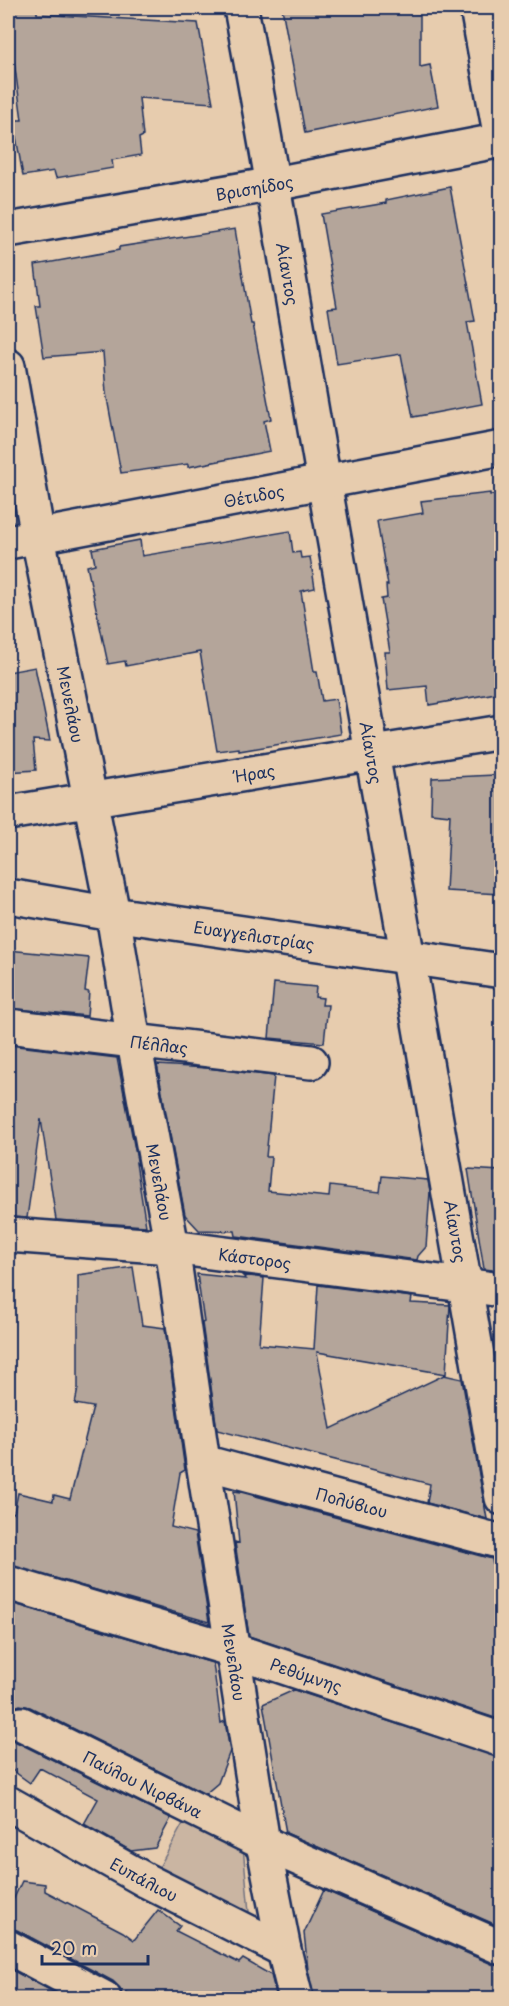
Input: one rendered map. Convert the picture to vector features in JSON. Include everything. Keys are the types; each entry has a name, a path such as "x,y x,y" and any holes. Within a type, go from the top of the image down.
{"street":[{"name":"Αίαντος","path":"241,8 274,184 501,1498"},
{"path":"477,8 501,141"},
{"name":"Βρισηίδος","path":"8,230 274,184 501,141"},
{"name":"Μενελάου","path":"8,366 23,539 91,800 113,914 172,1247 203,1462 263,1843 296,1998"},
{"name":"Θέτιδος","path":"23,539 501,448"},
{"name":"Ήρας","path":"8,813 501,732"},
{"name":"Ευαγγελιστρίας","path":"8,896 113,914 501,971"},
{"name":"Πέλλας","path":"8,1026 311,1062"},
{"name":"Κάστορος","path":"8,1236 172,1247 501,1290"},
{"name":"Πολύβιου","path":"203,1462 501,1542"},
{"name":"Ρεθύμνης","path":"8,1583 233,1650 501,1740"},
{"name":"Παύλου Νιρβάνα","path":"22,1724 263,1843"},
{"name":"Ευπάλιου","path":"8,1803 147,1881 284,1950"},
{"path":"263,1843 501,1948"},
{"path":"8,1947 104,1998"}],"shaded area":[{"path":"185,1820 243,1847 249,1912 246,1918 156,1873"}],"building":[{"path":"8,8 37,8 37,14 198,23 213,103 139,98 143,136 139,138 141,155 112,160 113,168 56,178 54,171 23,176 13,120 22,120 14,61 8,60"},
{"path":"282,8 416,8 416,13 420,13 420,67 430,65 438,106 305,133"},
{"path":"450,187 475,321 467,322 482,404 413,417 401,354 337,364 328,308 337,307 321,214 386,203 386,200"},
{"path":"235,229 251,324 253,324 271,419 264,421 270,451 188,467 188,464 121,473 106,393 103,352 44,357 36,306 40,306 35,265 119,250 119,247"},
{"path":"490,493 490,495 501,494 501,692 429,705 427,686 388,690 385,652 390,652 381,599 387,598 386,585 388,585 377,521 423,513 421,501"},
{"path":"290,531 293,553 300,552 301,558 310,557 315,588 301,591 314,672 317,672 322,701 336,699 341,734 239,751 239,748 217,751 200,652 126,666 125,661 108,664 87,566 95,564 92,549 140,540 142,556"},
{"path":"35,667 50,741 33,740 36,770 8,772 8,672"},
{"path":"495,775 501,790 501,894 446,891 450,815 431,813 432,778"},
{"path":"8,950 89,958 85,991 89,992 87,1016 8,1008"},
{"path":"274,983 316,987 315,997 323,998 322,1005 328,1005 324,1043 269,1038"},
{"path":"9,1045 117,1058 138,1165 136,1163 146,1226 56,1220 41,1119 27,1218 8,1217"},
{"path":"157,1065 274,1076 266,1157 271,1157 268,1191 329,1197 330,1186 380,1192 382,1176 428,1180 430,1192 426,1247 417,1260 236,1236 235,1231 199,1230 185,1215"},
{"path":"468,1169 501,1171 501,1271 484,1269"},
{"path":"133,1267 142,1325 165,1328 185,1470 180,1473 171,1527 195,1533 209,1622 8,1565 8,1512 14,1513 18,1493 53,1501 54,1495 70,1499 93,1407 75,1404 78,1388 78,1275"},
{"path":"197,1274 246,1279 242,1275 264,1278 259,1344 314,1349 318,1285 412,1297 411,1303 450,1305 446,1374 317,1352 331,1429 444,1375 462,1379 487,1519 427,1503 430,1484 217,1430"},
{"path":"234,1491 492,1559 501,1621 501,1720 249,1636 235,1542 239,1543"},
{"path":"8,1602 213,1663 221,1723 225,1721 230,1751 218,1783 205,1794 30,1707 20,1705 12,1708 8,1713"},
{"path":"294,1690 501,1758 501,1927 286,1833 263,1704"},
{"path":"8,1735 14,1741 171,1818 155,1848 131,1851 84,1824 98,1799 40,1768 30,1783 8,1767"},
{"path":"22,1881 45,1884 45,1891 134,1940 158,1910 180,1926 176,1931 239,1963 243,1959 271,1975 277,1998 138,1998 126,1992 123,1997 120,1988 113,1981 17,1930 8,1928 8,1911"},
{"path":"324,1890 494,1965 501,1966 501,1998 314,1998 304,1933"},
{"path":"8,1968 65,1998 8,1998"}]}
